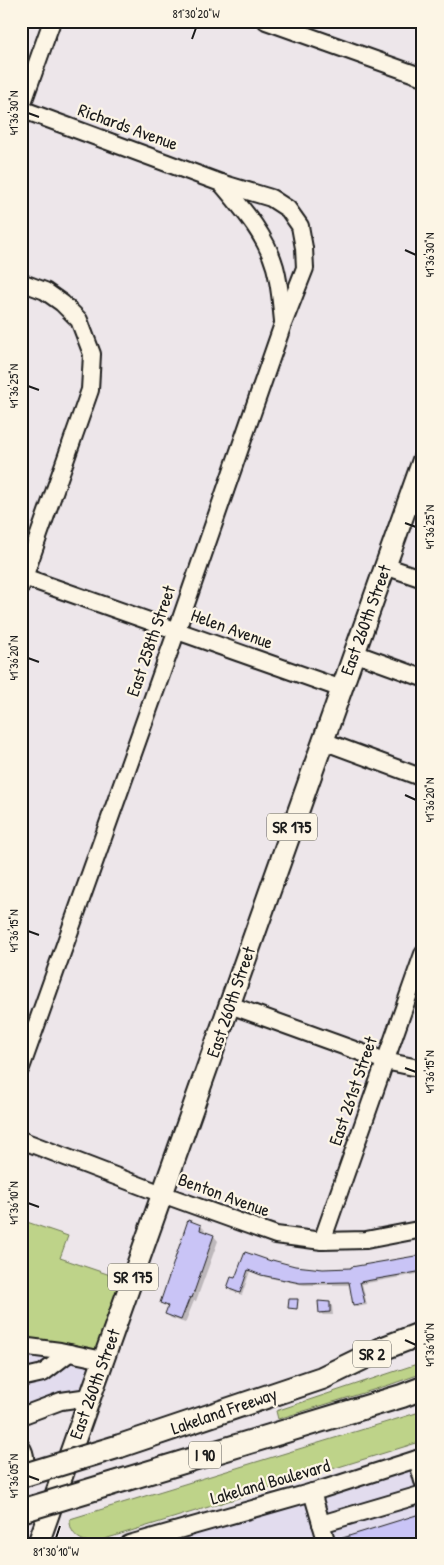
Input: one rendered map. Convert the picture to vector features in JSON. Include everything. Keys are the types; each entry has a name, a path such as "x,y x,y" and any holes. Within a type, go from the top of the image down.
{"highway":[{"name":"Lakeland Freeway","path":"21,1478 322,1378 384,1348 423,1332"},
{"name":"I 90","path":"322,1378 391,1360 423,1348"},
{"name":"Lakeland Freeway","path":"21,1512 416,1391"}],"main road":[{"name":"East 260th Street","path":"38,1544 423,460"}],"street":[{"path":"21,108 52,21"},
{"path":"266,21 423,77"},
{"name":"Richards Avenue","path":"21,108 221,183 271,198 288,209 300,226"},
{"path":"221,183 250,218 275,266 283,324"},
{"name":"East 258th Street","path":"21,1068 177,630 283,324 305,268 300,226"},
{"path":"21,282 44,291 62,303 79,320 92,354 90,390 23,581"},
{"path":"385,566 423,579"},
{"name":"Helen Avenue","path":"23,581 177,630 342,688"},
{"path":"354,653 423,678"},
{"path":"323,741 423,778"},
{"name":"East 261st Street","path":"322,1241 423,954"},
{"path":"230,1005 385,1061 423,1069"},
{"name":"Benton Avenue","path":"21,1140 276,1235 322,1241 366,1240 423,1229"},
{"path":"21,1346 103,1360"},
{"path":"21,1378 42,1373 69,1353"},
{"path":"21,1416 61,1401 90,1397"},
{"path":"21,1447 24,1449 25,1469 21,1478"},
{"path":"420,1458 423,1481"},
{"name":"Lakeland Boulevard","path":"131,1543 312,1492 420,1458"},
{"path":"312,1492 327,1544"},
{"path":"321,1524 423,1494"}],"shaded area":[{"path":"21,1346 103,1360 93,1387 21,1415"},
{"path":"423,1457 423,1544 129,1544"}],"green space":[{"path":"21,1220 68,1236 60,1258 131,1282 103,1360 21,1346"},
{"path":"423,1362 423,1373 278,1419 276,1411"},
{"path":"423,1411 423,1441 95,1542 80,1539 71,1529 70,1519"}],"building":[{"path":"188,1220 201,1225 200,1230 214,1235 192,1298 190,1297 181,1320 165,1314 168,1306 160,1303"},
{"path":"245,1252 271,1261 323,1269 351,1268 421,1255 423,1271 360,1282 365,1303 353,1305 349,1282 300,1283 261,1275 248,1270 240,1293 227,1288 231,1277 235,1278"},
{"path":"289,1299 298,1299 297,1309 288,1308"},
{"path":"318,1301 330,1302 330,1312 319,1313"},
{"path":"423,1513 423,1544 337,1544 336,1540"}]}
